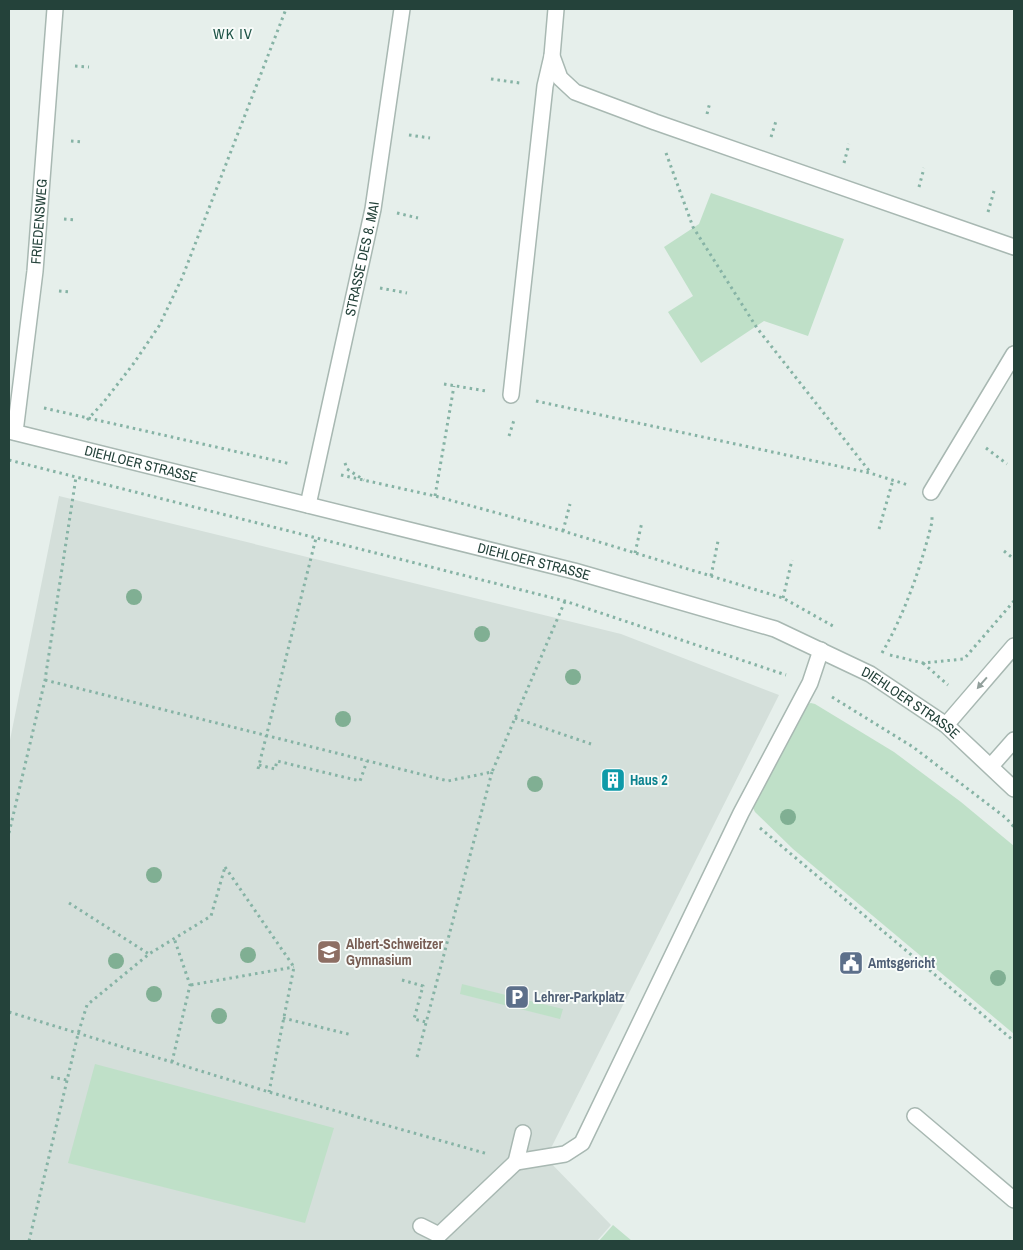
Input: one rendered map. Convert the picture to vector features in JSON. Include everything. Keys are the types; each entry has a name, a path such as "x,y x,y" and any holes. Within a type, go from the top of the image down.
{"street":[{"name":"FRIEDENSWEG","path":"12,432 18,403 35,271 55,9"},
{"name":"STRASSE DES 8. MAI","path":"308,506 373,209 402,9"},
{"path":"511,395 545,86 552,56 556,9"},
{"path":"552,56 560,78 575,92 655,122 1014,247"},
{"path":"931,492 1014,354"},
{"name":"DIEHLOER STRASSE","path":"12,432 574,571 775,629 870,674 946,725 1014,789"},
{"path":"946,725 1014,646"},
{"path":"516,1162 565,1154 582,1143 741,812 810,683 821,650"},
{"path":"991,766 1014,740"},
{"path":"915,1116 1014,1200"},
{"path":"421,1226 438,1235 516,1162 523,1133"}],"path":[{"path":"88,418 103,403 134,363 159,326 182,278 286,9"},
{"path":"655,122 693,227 757,328 870,473"},
{"path":"444,384 511,395 870,473 931,492 932,522 922,560 892,636 882,653"},
{"path":"435,496 454,386"},
{"path":"18,403 435,496 563,531 783,598 841,630"},
{"path":"9,833 44,680 81,448"},
{"path":"9,460 564,601 810,683 913,748 1006,818 1014,827"},
{"path":"878,529 893,480"},
{"path":"563,531 570,504"},
{"path":"635,553 642,522"},
{"path":"316,538 258,767 275,769 277,761 360,781 367,761"},
{"path":"711,576 718,542"},
{"path":"1004,551 1014,559"},
{"path":"783,598 792,560"},
{"path":"417,1057 492,772 564,601"},
{"path":"874,649 882,653 923,663 964,659 1014,602"},
{"path":"44,680 448,781 492,772"},
{"path":"515,718 591,744"},
{"path":"741,812 1014,1041"},
{"path":"29,1241 86,1005 149,954 211,916 225,867 294,967 269,1092"},
{"path":"69,903 149,954"},
{"path":"172,1062 190,985 174,938"},
{"path":"190,985 294,967"},
{"path":"402,980 422,986 414,1019 426,1022"},
{"path":"9,1012 269,1092 516,1162"},
{"path":"284,1018 352,1035"},
{"path":"51,1077 67,1080"}],"shaded area":[{"name":"Albert-Schweitzer Gymnasium","path":"59,496 621,634 779,695 546,1158 611,1225 597,1241 9,1241 9,745"}],"green space":[{"path":"711,193 844,239 808,336 764,321 701,363 668,312 693,296 664,247 699,224"},
{"path":"811,703 894,752 961,802 1014,846 1014,1034 793,849 755,812 752,806 807,704"},
{"path":"462,984 563,1009 560,1019 460,994"},
{"path":"95,1064 334,1128 305,1223 68,1163"},
{"path":"613,1225 632,1241 599,1241"}],"place":[{"name":"Haus 2","path":"613,780"},
{"name":"Albert-Schweitzer Gymnasium","path":"329,952"},
{"name":"Amtsgericht","path":"851,963"},
{"name":"Lehrer-Parkplatz","path":"517,997"}],"district":[{"name":"WK IV","path":"233,33"}]}
